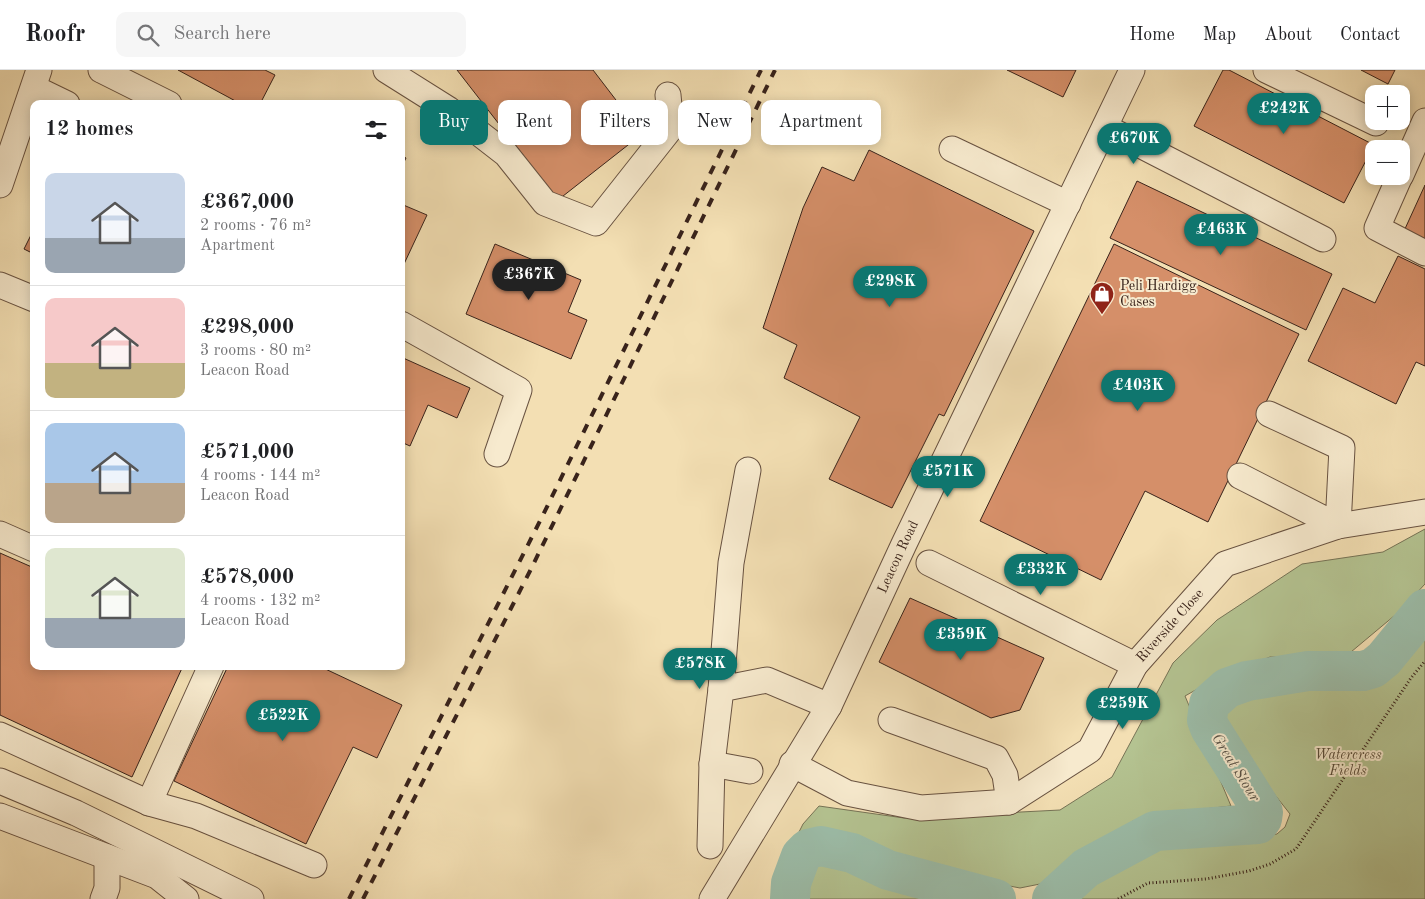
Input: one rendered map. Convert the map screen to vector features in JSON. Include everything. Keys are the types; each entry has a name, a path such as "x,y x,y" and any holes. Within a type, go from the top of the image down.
{"street":[{"path":"101,70 161,100"},
{"path":"386,70 448,108 506,154 544,203 596,223 671,128 668,95"},
{"name":"Leacon Road","path":"712,899 778,793 792,764 829,706 904,544 1132,70"},
{"path":"1268,70 1365,117"},
{"path":"0,185 37,79 62,100"},
{"path":"1410,155 1425,121"},
{"path":"1105,127 1323,239"},
{"path":"952,148 1068,204"},
{"path":"1396,185 1377,228 1425,253"},
{"path":"0,285 30,296"},
{"path":"405,326 519,390 497,454"},
{"path":"1240,476 1338,526 1342,448 1270,414"},
{"path":"710,846 712,764 721,689 731,563 748,470"},
{"name":"Riverside Close","path":"792,764 846,793 921,808 1009,802 1090,750 1135,666 1225,564 1338,526 1425,512"},
{"path":"0,534 30,547"},
{"path":"929,563 1135,666"},
{"path":"149,803 209,670"},
{"path":"721,689 767,680 829,706"},
{"path":"891,720 996,758 1005,775 1009,802"},
{"path":"0,735 149,803 196,816 314,866"},
{"path":"712,764 750,771"},
{"path":"0,781 76,812 251,899"},
{"path":"0,816 157,876 186,899"},
{"path":"103,899 107,888 107,857"}],"path":[{"path":"1118,899 1148,883 1206,879 1249,871 1270,864 1296,849 1411,678 1425,661"}],"green space":[{"path":"1425,529 1425,584 1400,611 1345,657 1270,657 1215,679 1185,696 1231,806 1168,813 1133,821 1092,846 1050,882 1020,888 951,875 818,830 796,838 803,824 819,806 904,818 1060,810 1112,777 1173,663 1217,620 1302,564 1383,552"},
{"name":"Watercress Fields","path":"1425,625 1425,899 1071,899 1091,878 1131,854 1169,839 1240,840 1277,834 1285,827 1290,814 1257,772 1220,715 1219,703 1237,693 1320,682 1335,686 1359,682 1381,675"},
{"path":"818,858 842,861 863,877 904,892 935,899 800,899 805,870"}],"building":[{"path":"178,70 265,70 275,75 262,100 234,100"},
{"path":"457,70 593,70 616,100 581,100 581,145 628,145 558,200 515,145 571,145 571,100 498,100 498,123 488,110 488,100 480,100"},
{"path":"1007,70 1076,70 1063,97"},
{"path":"1223,70 1229,70 1365,140 1365,162 1344,203 1194,126"},
{"path":"1361,70 1395,70 1388,84"},
{"path":"869,150 1034,231 944,416 939,414 892,508 829,479 860,417 784,378 797,345 763,328 803,208 822,167 854,181"},
{"path":"1137,181 1332,274 1306,330 1110,238"},
{"path":"1425,185 1425,241 1404,231"},
{"path":"405,206 427,215 405,262"},
{"path":"30,237 30,252 24,249"},
{"path":"495,244 581,280 568,312 587,320 571,359 466,314"},
{"path":"1114,244 1299,334 1208,522 1145,491 1101,580 980,521"},
{"path":"1398,256 1425,269 1425,366 1416,362 1396,404 1308,361 1343,288 1375,303"},
{"path":"405,359 470,388 457,418 428,405 410,446 405,444"},
{"path":"0,553 30,566 30,670 181,670 132,777 0,715"},
{"path":"910,598 1044,658 1020,710 991,718 879,662"},
{"path":"226,670 328,670 402,705 377,758 353,747 306,844 174,781"}],"waterway":[{"name":"Great Stour","path":"1052,899 1086,868 1155,831 1258,824 1262,819 1263,812 1210,728 1207,720 1209,704 1227,688 1247,681 1308,671 1363,671 1373,668 1384,659 1425,609"},
{"name":"Great Stour","path":"790,899 791,883 801,856 808,849 821,846 852,853 888,870 996,899"}],"railway":[{"path":"349,899 542,517 761,70"},
{"path":"363,899 530,571 775,70"}],"place":[{"name":"Peli Hardigg Cases","path":"1102,315"}]}
